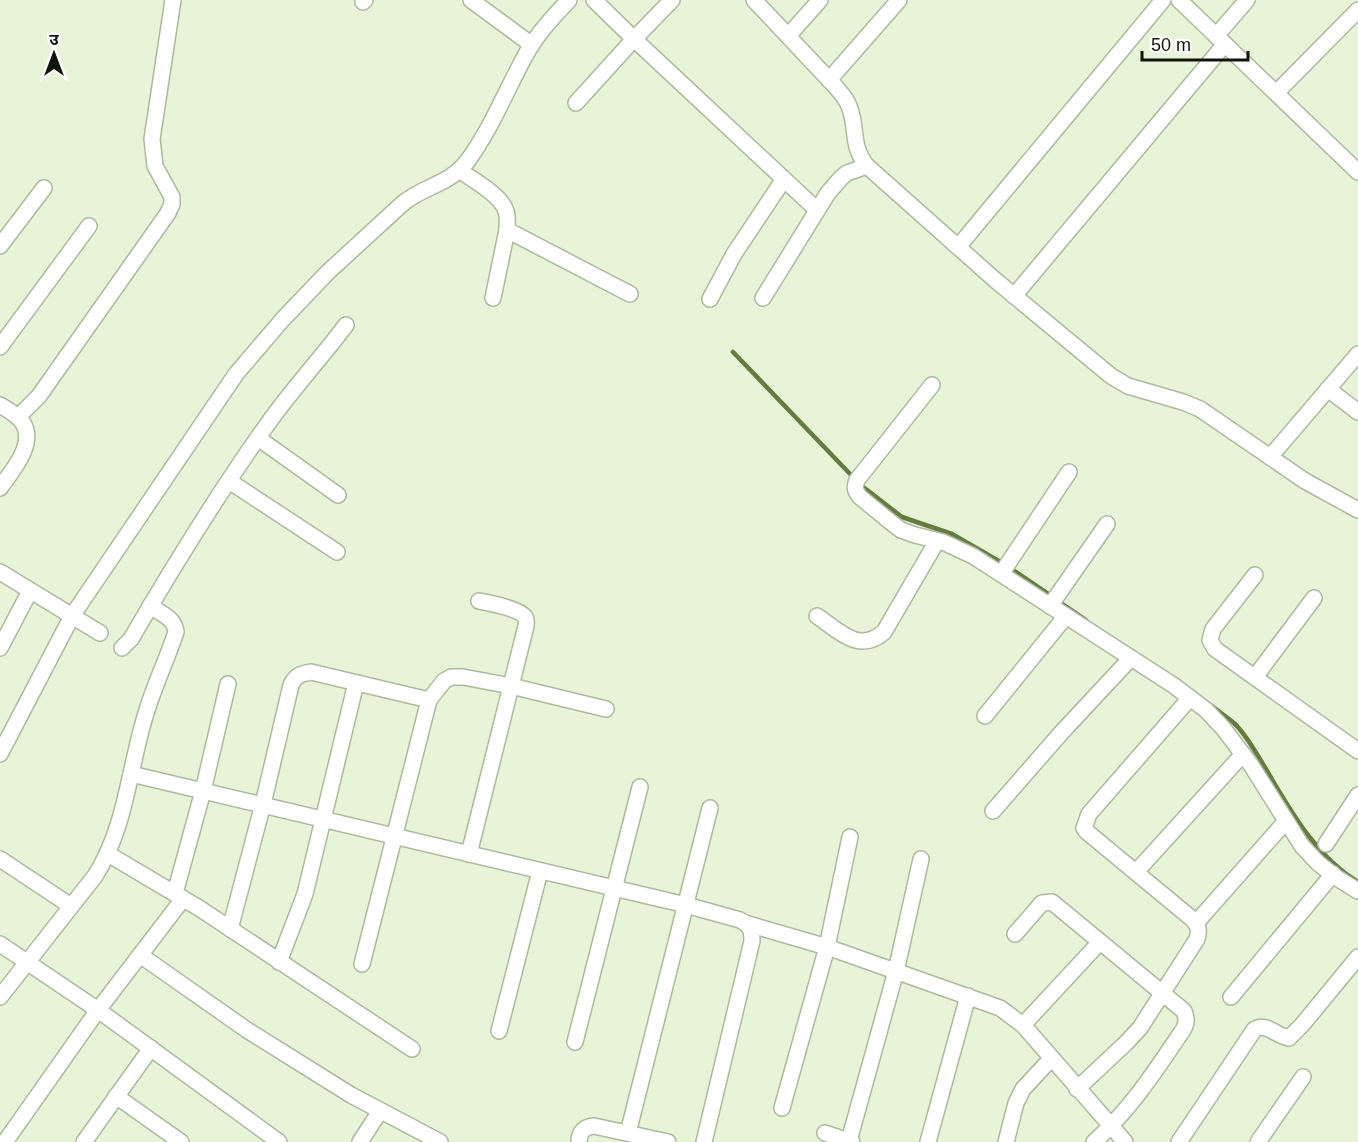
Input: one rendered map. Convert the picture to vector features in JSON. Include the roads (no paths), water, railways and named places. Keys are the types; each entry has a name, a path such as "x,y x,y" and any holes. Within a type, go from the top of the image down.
{"street":[{"path":"18,417 39,396 168,213 172,204 172,197 155,166 152,139 174,0"},
{"path":"471,0 532,45"},
{"path":"0,754 72,616 229,384 262,342 328,272 410,196 441,184 459,170 479,143 538,35 568,0"},
{"path":"594,0 817,210"},
{"path":"576,103 672,0"},
{"path":"754,0 844,97 849,106 857,151 867,166 1014,296 1111,376 1128,386 1200,409 1305,481 1358,510"},
{"path":"788,36 820,0"},
{"path":"829,80 899,0"},
{"path":"958,247 1163,0"},
{"path":"1179,0 1358,172"},
{"path":"1014,296 1220,40 1247,0"},
{"path":"1276,93 1358,10"},
{"path":"762,298 817,210 841,178 847,173 867,166"},
{"path":"459,170 502,201 506,211 507,230 494,298"},
{"path":"710,299 734,254 784,179"},
{"path":"0,246 44,188"},
{"path":"0,347 89,226"},
{"path":"507,230 630,294"},
{"path":"122,648 130,639 192,534 258,438 346,325"},
{"path":"1270,457 1358,354"},
{"path":"932,385 856,480 856,492 860,497 893,524 915,535 966,552 1131,658 1206,710 1243,754 1302,846 1318,863 1358,891"},
{"path":"1328,389 1358,412"},
{"path":"0,405 18,417 26,431 26,442 22,454 0,488"},
{"path":"258,438 338,495"},
{"path":"1001,574 1069,472"},
{"path":"229,481 337,552"},
{"path":"1050,606 1107,524"},
{"path":"817,616 860,642 877,638 884,632 937,541"},
{"path":"0,572 100,633"},
{"path":"1255,575 1213,629 1210,640 1215,649 1358,751"},
{"path":"0,648 30,591"},
{"path":"1255,677 1314,598"},
{"path":"469,854 526,626 523,614 479,601"},
{"path":"0,997 95,876 105,861 115,837 146,711 176,632 174,624 168,618 150,606"},
{"path":"985,716 1066,616"},
{"path":"993,811 1131,658"},
{"path":"230,928 263,804 291,685 295,677 311,672 429,700"},
{"path":"362,964 429,700 444,681 452,677 463,677 606,709"},
{"path":"279,962 304,894 356,683"},
{"path":"5,1142 140,955 179,896 228,684"},
{"path":"1077,1089 1140,1028 1197,939 1199,932 1196,923 1084,828 1089,814 1190,698"},
{"path":"1136,872 1243,754"},
{"path":"131,774 686,905 827,947 968,996 1000,1008 1023,1025 1125,1142"},
{"path":"575,1042 640,787"},
{"path":"1326,844 1358,795"},
{"path":"628,1133 710,808"},
{"path":"1196,923 1286,821"},
{"path":"782,1108 827,947 850,837"},
{"path":"108,854 230,928 412,1048"},
{"path":"0,859 72,906"},
{"path":"825,1133 851,1141 896,971 921,859"},
{"path":"499,1031 540,871"},
{"path":"1231,997 1333,874"},
{"path":"1015,934 1042,903 1052,902 1184,1011 1187,1017 1183,1030 1149,1080 1111,1127 1094,1142"},
{"path":"704,1142 752,940 752,932 748,924"},
{"path":"1023,1025 1100,942"},
{"path":"0,944 99,1010 279,1142"},
{"path":"140,955 246,1030 351,1095 440,1142"},
{"path":"1179,1142 1254,1030 1264,1027 1289,1038 1358,957"},
{"path":"928,1142 968,996"},
{"path":"84,1142 151,1048"},
{"path":"1006,1142 1016,1103 1023,1089 1051,1059"},
{"path":"1258,1142 1303,1077"},
{"path":"116,1096 181,1142"},
{"path":"360,1142 380,1111"},
{"path":"579,1142 582,1130 594,1126 668,1142"}],"waterway":[{"path":"733,352 853,477"},
{"path":"858,483 902,517 952,534 1004,564"},
{"path":"1010,568 1053,597"},
{"path":"1058,601 1086,620"},
{"path":"1212,706 1244,734 1308,835 1331,861 1358,882"}]}
